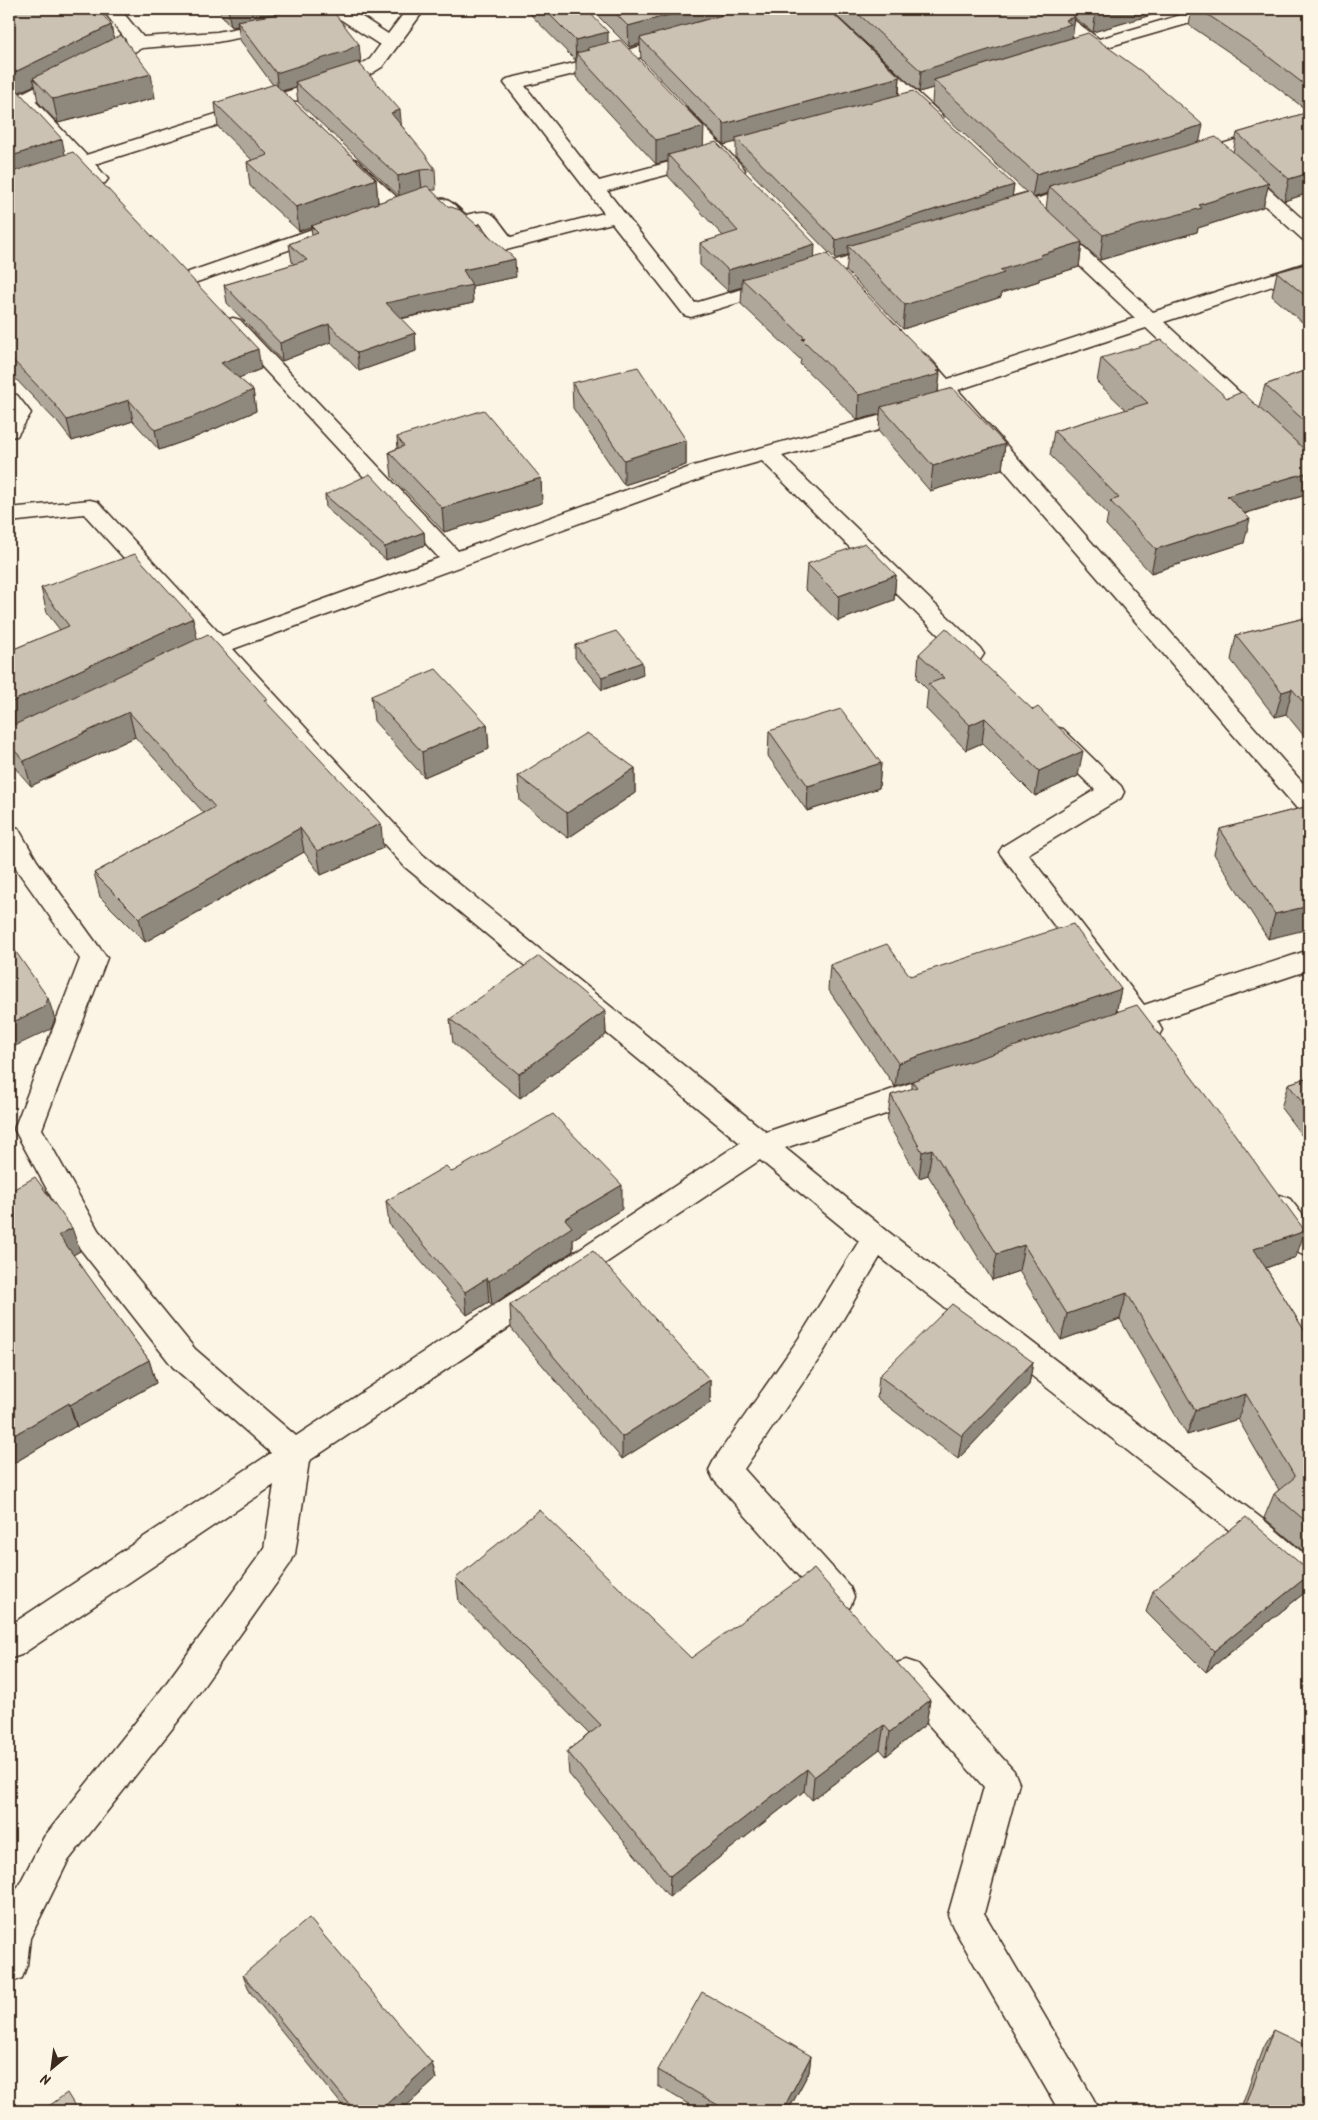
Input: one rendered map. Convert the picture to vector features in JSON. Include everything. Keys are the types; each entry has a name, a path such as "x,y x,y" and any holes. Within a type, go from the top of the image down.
{"street":[{"path":"111,9 138,43"},
{"path":"9,187 82,162 355,76 376,63 416,9"},
{"path":"817,9 906,103 950,134"},
{"path":"1048,9 1110,57"},
{"path":"1058,56 1219,9"},
{"path":"109,191 23,100 138,43 217,37 340,11 390,42"},
{"path":"689,38 625,56 513,83 691,311 897,248"},
{"path":"906,103 934,95"},
{"path":"666,98 729,152 748,183"},
{"path":"281,99 295,113"},
{"path":"1178,163 1209,145 1309,124"},
{"path":"1209,145 1309,235"},
{"path":"595,188 729,152"},
{"path":"338,153 401,205 462,222 484,216 506,244 616,216"},
{"path":"991,219 1021,200 1103,185"},
{"path":"1021,200 1309,469"},
{"path":"401,205 197,285 454,560"},
{"path":"180,662 216,645 701,471 766,454 952,394 1149,320 1309,268"},
{"path":"898,338 952,394 1309,806"},
{"path":"9,400 20,413 9,431"},
{"path":"766,454 985,668"},
{"path":"9,515 90,507 414,861 876,1238 1254,1531 1309,1578"},
{"path":"1042,723 1112,792 1012,852 1162,1049"},
{"path":"9,834 28,867 94,958 28,1129 88,1238 184,1358 295,1454"},
{"path":"1082,1036 1309,960"},
{"path":"9,1644 760,1144 949,1081"},
{"path":"1268,1190 1309,1245"},
{"path":"857,1619 725,1470 810,1347 876,1238"},
{"path":"9,1965 12,1935 56,1849 174,1700 279,1554 295,1454"},
{"path":"890,1656 1002,1783 966,1915 1080,2111"}],"building":[{"path":"9,9 98,9 111,25 11,74 9,79"},
{"path":"303,9 331,9 359,44 346,51 276,73 237,21"},
{"path":"544,9 586,9 608,32 575,40"},
{"path":"611,9 691,9 628,26"},
{"path":"744,9 828,9 900,77 724,124 640,38"},
{"path":"853,9 1064,9 1075,17 1065,20 1071,24 921,71"},
{"path":"1199,9 1309,9 1309,88 1252,44"},
{"path":"1088,33 1141,71 1203,125 1036,174 934,80"},
{"path":"121,35 151,74 53,99 33,78"},
{"path":"620,40 704,127 656,140 576,53 589,50 587,48"},
{"path":"358,62 400,110 391,113 435,169 420,170 398,176 295,82"},
{"path":"9,81 62,139 9,157"},
{"path":"275,84 376,179 296,207 247,162 268,155 215,103"},
{"path":"913,91 1014,185 836,240 736,138"},
{"path":"1309,112 1309,173 1289,179 1237,133"},
{"path":"1216,137 1269,183 1199,205 1202,208 1103,235 1049,186"},
{"path":"716,142 815,244 728,270 700,243 738,231 668,155"},
{"path":"73,152 258,349 221,363 253,390 193,417 155,430 129,400 67,420 53,402 9,356 9,173"},
{"path":"427,186 448,206 460,210 515,259 463,270 472,285 386,303 415,333 357,353 329,324 280,343 224,285 307,260 289,244 318,233 311,226"},
{"path":"1028,192 1082,242 1000,270 1004,273 905,305 848,246"},
{"path":"827,254 940,370 937,371 940,374 859,395 802,339 805,338 742,279"},
{"path":"1309,263 1309,299 1277,272"},
{"path":"1162,340 1227,398 1242,392 1309,452 1309,472 1227,496 1250,519 1156,549 1110,501 1119,498 1054,431 1148,403 1101,358"},
{"path":"638,367 686,440 624,460 572,383"},
{"path":"1309,369 1309,425 1265,385"},
{"path":"953,388 1005,444 933,466 881,407"},
{"path":"484,410 541,478 442,508 389,452 404,446 397,437"},
{"path":"370,474 424,532 385,547 325,495"},
{"path":"865,543 896,575 839,596 807,564"},
{"path":"135,554 193,618 9,703 9,651 69,626 41,588"},
{"path":"1309,617 1309,709 1292,689 1282,692 1236,635"},
{"path":"946,628 1033,710 1038,707 1083,751 1039,771 985,718 970,725 928,684 944,678 919,654"},
{"path":"616,631 642,662 602,677 575,645"},
{"path":"208,634 267,699 264,700 381,824 317,851 300,828 139,918 94,873 215,807 129,712 24,761 9,744 9,726"},
{"path":"436,669 487,724 422,752 371,696"},
{"path":"841,709 881,763 808,786 769,731"},
{"path":"586,733 635,768 567,813 518,776"},
{"path":"1309,806 1309,906 1275,914 1220,829"},
{"path":"1073,924 1121,989 898,1063 830,965 887,944 910,976"},
{"path":"9,942 48,998 45,1007 9,1024"},
{"path":"539,956 605,1011 519,1074 450,1019"},
{"path":"1137,1005 1305,1231 1254,1249 1309,1338 1309,1524 1274,1494 1295,1477 1246,1394 1195,1410 1127,1293 1067,1314 1024,1245 997,1254 932,1149 922,1152 891,1095 917,1087 912,1081"},
{"path":"1309,1077 1309,1111 1288,1084"},
{"path":"553,1114 622,1185 565,1219 572,1227 489,1281 487,1278 465,1292 386,1201 446,1166 452,1172"},
{"path":"35,1177 72,1228 59,1235 149,1360 9,1438 9,1192"},
{"path":"593,1250 710,1380 622,1437 510,1305"},
{"path":"952,1304 1033,1362 962,1436 879,1376"},
{"path":"539,1510 691,1658 814,1569 930,1700 890,1732 884,1725 814,1777 807,1769 670,1876 567,1751 601,1725 456,1578"},
{"path":"1246,1517 1309,1571 1309,1575 1214,1651 1153,1591"},
{"path":"309,1918 432,2063 379,2111 355,2111 243,1975"},
{"path":"702,1992 811,2056 782,2111 728,2111 658,2070"},
{"path":"1273,2030 1309,2047 1309,2111 1244,2111"},
{"path":"67,2093 78,2111 42,2111"}]}
